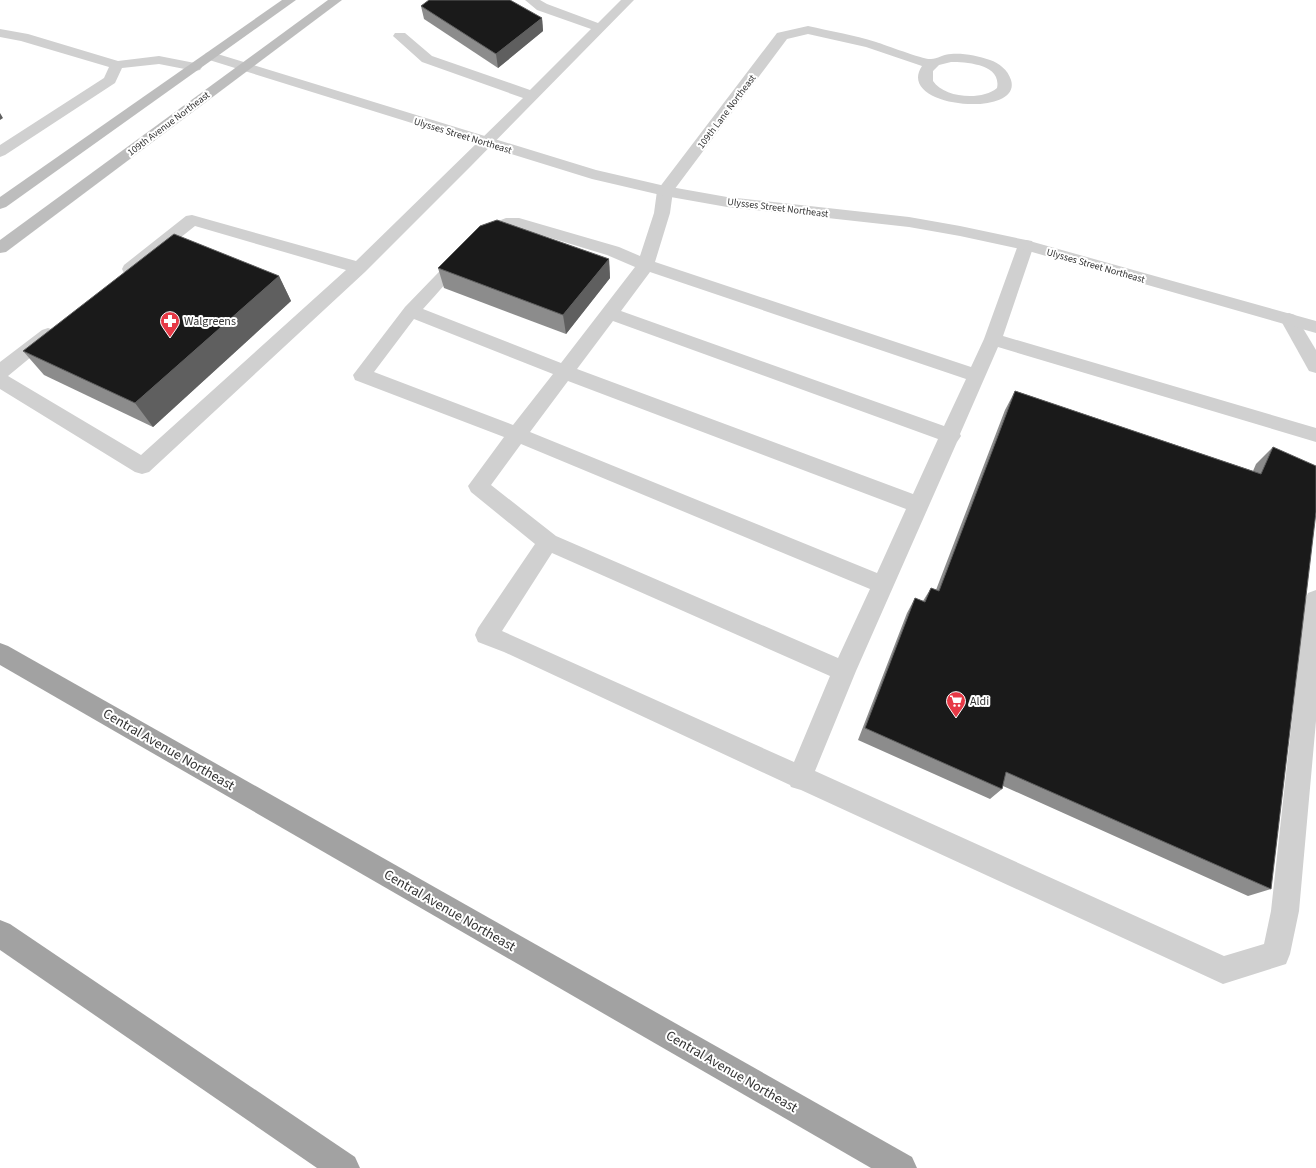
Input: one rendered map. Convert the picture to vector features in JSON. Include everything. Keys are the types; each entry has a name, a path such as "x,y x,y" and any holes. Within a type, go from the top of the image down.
{"highway":[{"name":"Central Avenue Northeast","path":"0,653 901,1168"},
{"path":"0,934 344,1168"}],"main road":[{"path":"0,204 290,0"},
{"name":"109th Avenue Northeast","path":"0,248 336,0"}],"street":[{"path":"531,0 542,7 600,28"},
{"path":"0,380 142,466 359,268 628,0"},
{"name":"109th Lane Northeast","path":"665,191 782,36 808,30 870,44 931,64"},
{"path":"0,33 23,37 117,65 159,60 195,67"},
{"path":"400,36 427,59 532,96"},
{"name":"Ulysses Street Northeast","path":"210,56 341,95 486,142 592,174 665,191 734,203 909,222 1026,245 1316,327"},
{"path":"963,58 987,64 1002,76 1005,83 1003,89 997,95 981,100 960,100 935,91 928,84 924,77 926,70 931,64 940,60 963,58"},
{"path":"0,152 110,80 117,65"},
{"path":"665,191 662,213 646,265 478,486 548,542 844,670"},
{"path":"118,279 192,220 359,268"},
{"path":"883,585 518,435 362,375 411,311 471,249 497,227 505,223 519,223 613,251 646,265 976,375"},
{"path":"800,778 844,670 951,436 976,375 993,339 1026,245"},
{"path":"411,311 565,372 919,505"},
{"path":"609,313 951,436"},
{"path":"1289,319 1316,366"},
{"path":"0,372 62,323"},
{"path":"993,339 1316,435"},
{"path":"548,542 486,635 512,645 800,778 1223,970 1276,954 1285,911 1316,600"}],"building":[{"path":"429,0 510,0 542,18 496,54 421,6"},
{"path":"497,220 609,259 563,315 438,268 480,226"},
{"name":"Walgreens","path":"174,234 279,276 135,403 23,351"},
{"path":"1015,391 1261,474 1273,447 1316,466 1316,512 1271,889 1006,772 1002,789 865,728 915,598 925,602 931,588 939,591"}],"place":[{"name":"Walgreens","path":"170,338"},
{"name":"Aldi","path":"956,718"}]}
